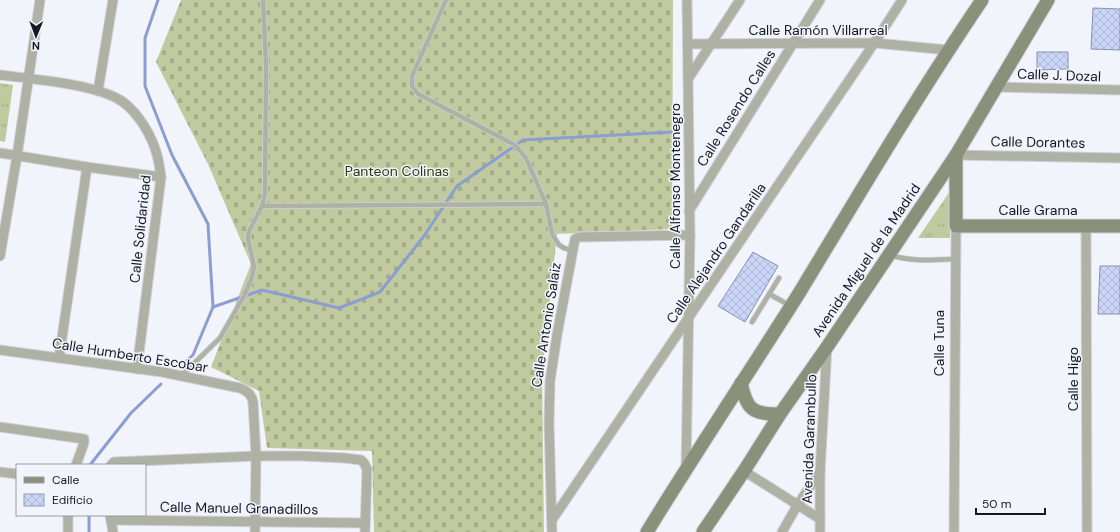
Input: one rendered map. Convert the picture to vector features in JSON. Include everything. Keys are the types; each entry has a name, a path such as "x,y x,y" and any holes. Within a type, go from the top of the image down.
{"main road":[{"path":"647,532 790,306 948,50 982,0"},
{"name":"Avenida Miguel de la Madrid","path":"703,532 780,414 827,347 956,155 1047,1"},
{"name":"Calle Tuna","path":"956,155 956,226"},
{"name":"Calle Grama","path":"956,226 1120,226"},
{"path":"741,383 744,399 750,407 762,413 780,414"}],"street":[{"path":"0,256 18,156 40,0"},
{"path":"98,91 113,0"},
{"name":"Calle Alfonso Montenegro","path":"686,469 690,235 687,0"},
{"path":"688,79 740,0"},
{"name":"Calle Rosendo Calles","path":"689,211 820,0"},
{"name":"Calle Alejandro Gandarilla","path":"552,520 875,43 902,0"},
{"name":"Calle Ramón Villarreal","path":"688,44 875,43 948,50"},
{"name":"Calle Solidaridad","path":"0,75 77,86 98,91 122,101 130,108 150,136 158,156 161,176 138,369"},
{"name":"Calle J. Dozal","path":"997,87 1120,90"},
{"path":"0,153 87,167 161,176"},
{"name":"Calle Dorantes","path":"956,155 1120,158"},
{"path":"59,358 87,167"},
{"name":"Calle Tuna","path":"954,532 956,226"},
{"name":"Calle Higo","path":"1086,226 1087,532"},
{"name":"Calle Antonio Salaiz","path":"552,532 549,422 550,381 575,239 579,237 690,235"},
{"name":"Avenida Garambullo","path":"820,532 820,472 827,347"},
{"name":"Calle Humberto Escobar","path":"0,350 138,369 240,388 252,396 256,456"},
{"path":"0,427 84,439 76,464"},
{"path":"111,464 114,462 256,456 303,456 361,460 364,462 366,469 365,527"},
{"path":"255,532 256,456"},
{"path":"744,471 820,518"},
{"path":"0,472 16,474"},
{"path":"782,532 798,504 820,472"},
{"path":"68,516 68,532"},
{"path":"111,518 113,532"},
{"name":"Calle Manuel Granadillos","path":"111,518 365,527"}],"lane":[{"path":"182,376 220,338 244,296 251,280 254,267 248,238 249,231 262,206 265,194 266,65 263,0"},
{"path":"446,0 412,76 412,86 418,94 515,145 526,158 546,204 552,234 559,245 573,250"},
{"path":"262,206 546,204"},
{"path":"889,254 902,259 956,259"},
{"path":"752,322 779,278"},
{"path":"769,294 790,306"}],"green space":[{"name":"Panteon Colinas","path":"181,0 673,0 672,229 557,234 542,373 544,532 374,532 372,451 267,448 259,391 211,367 251,264 208,164 156,62"},
{"path":"0,83 13,85 5,142 0,141"},
{"path":"950,191 950,238 918,238"}],"building":[{"path":"1093,8 1120,9 1120,50 1091,49"},
{"path":"1037,52 1068,52 1068,69 1037,70"},
{"path":"753,252 778,266 745,322 718,306"},
{"path":"1100,266 1120,266 1120,314 1098,314"}],"waterway":[{"path":"158,0 145,38 145,86 172,155 208,224 213,307 193,355 184,363"},
{"path":"213,307 262,290 339,308 380,292 424,236 457,186 523,140 672,132"},
{"path":"91,464 131,413 161,384"},
{"path":"89,516 89,532"}]}
